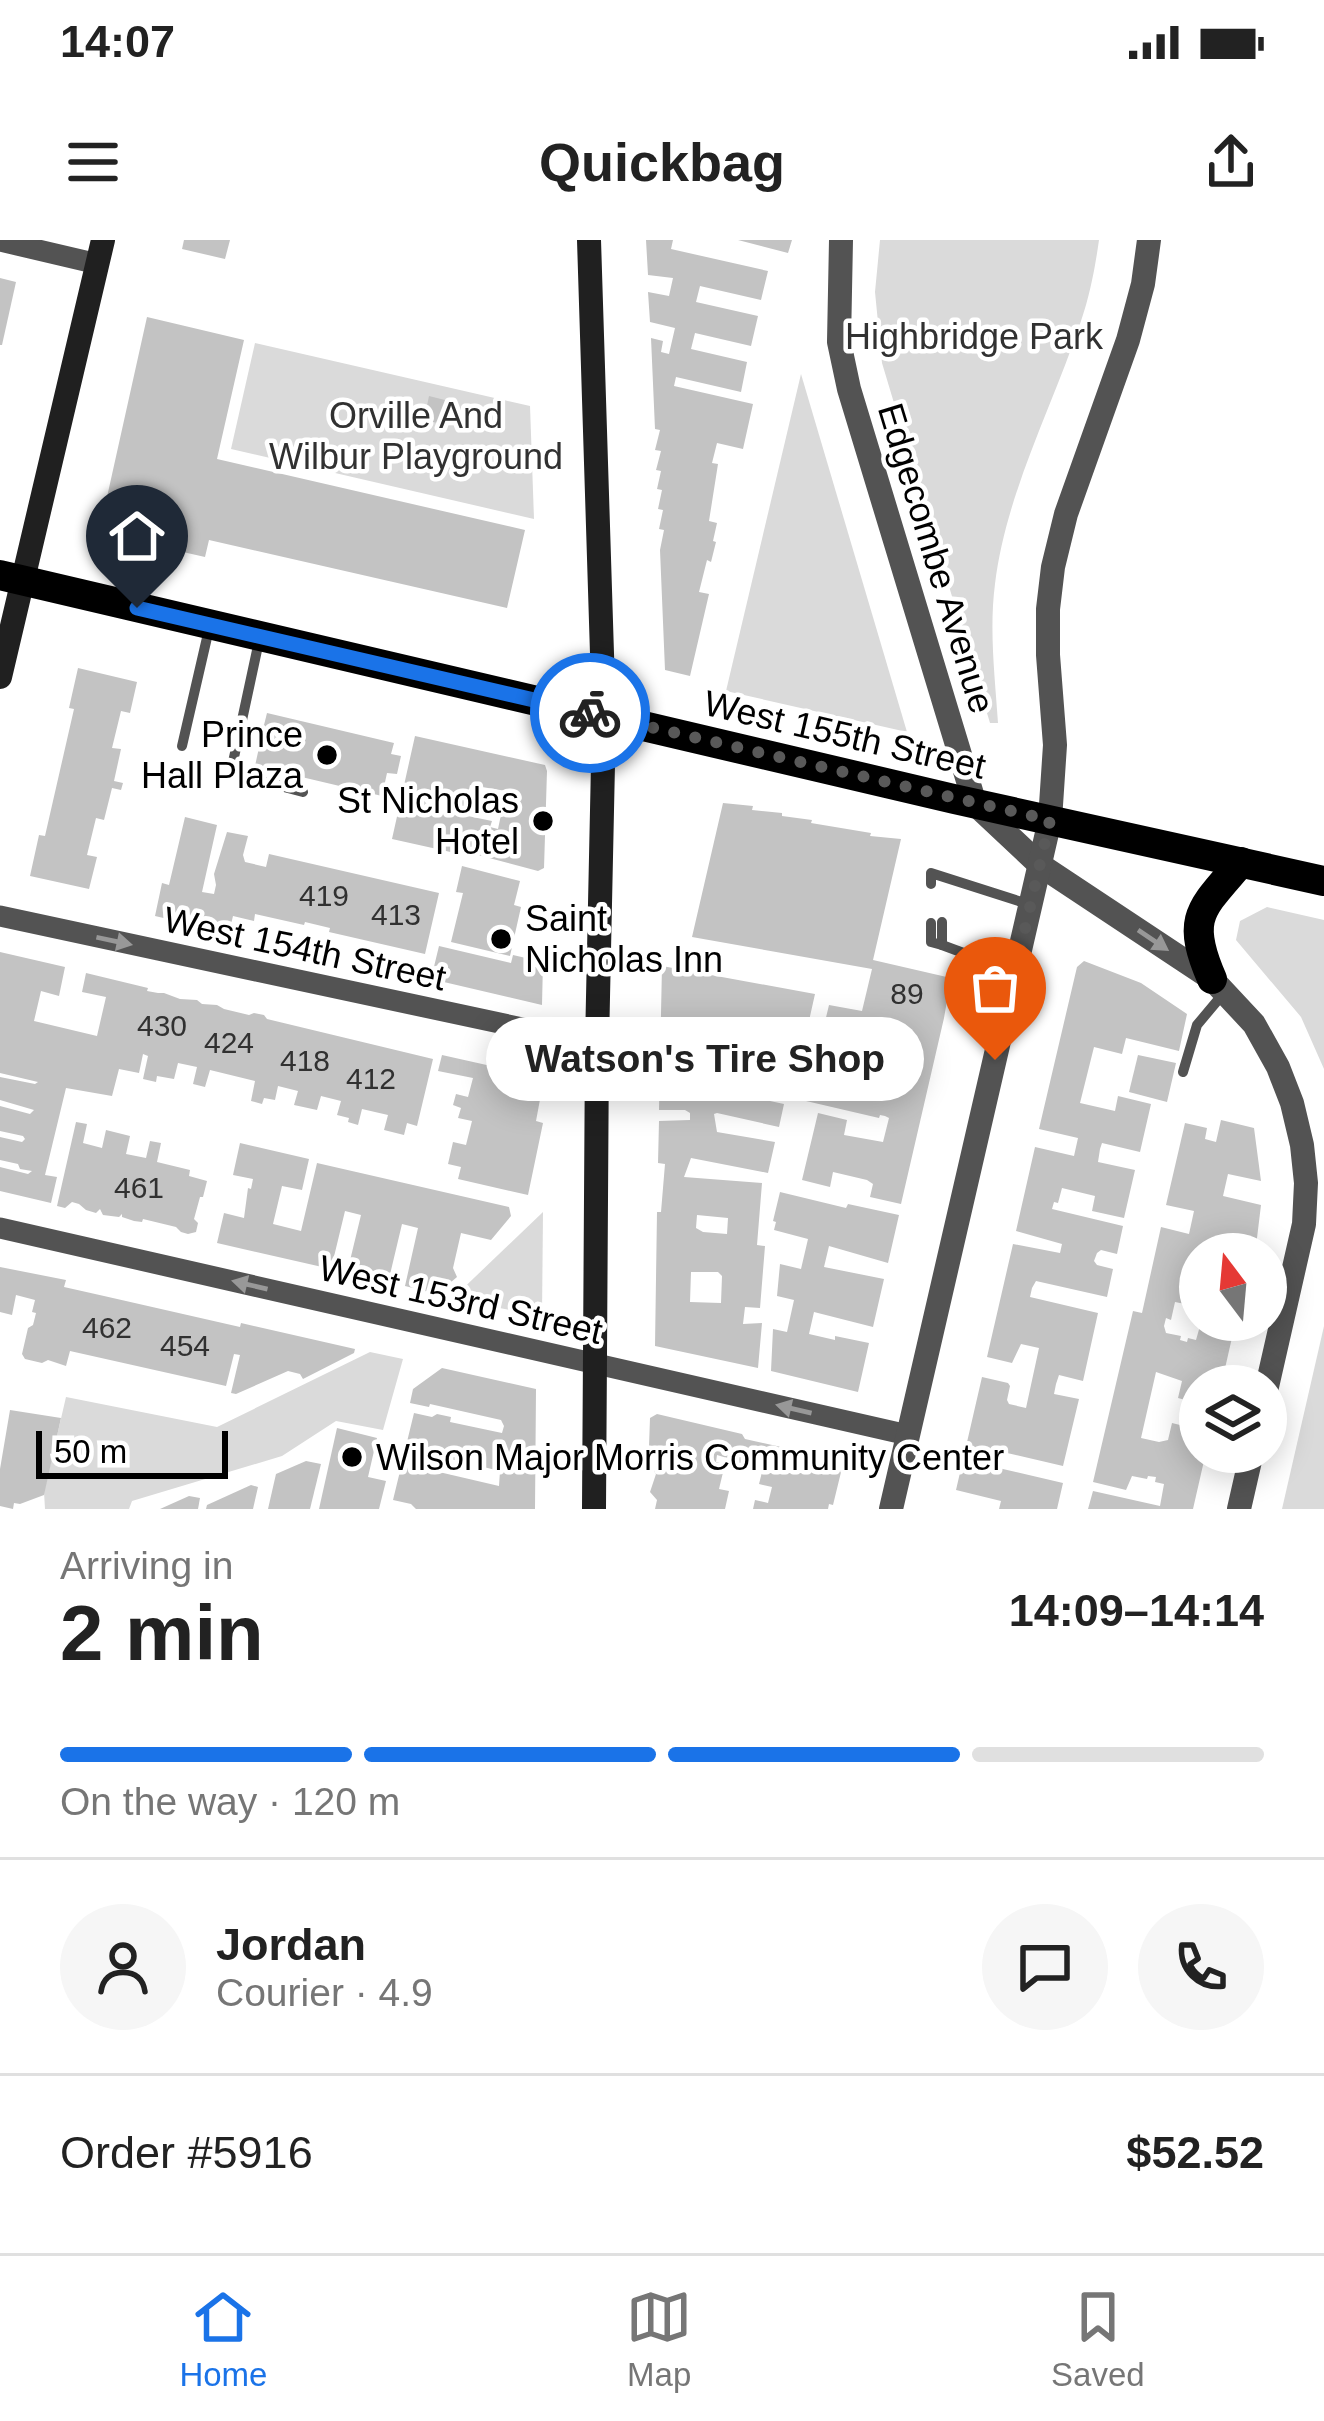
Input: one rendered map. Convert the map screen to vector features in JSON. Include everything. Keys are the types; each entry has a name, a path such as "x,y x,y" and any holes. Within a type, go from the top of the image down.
{"main road":[{"path":"589,240 604,717 594,1509"},
{"path":"0,677 11,577 101,252"},
{"name":"West 155th Street","path":"11,577 975,804 1315,878"},
{"path":"1218,986 1199,951 1198,932 1203,909 1241,862"}],"street":[{"name":"Edgecombe Avenue","path":"841,240 838,342 849,389 975,804 1040,865 1218,986 1254,1024 1292,1103 1304,1164 1304,1224 1272,1365"},
{"path":"892,1509 1050,820 1055,745 1048,634 1053,567 1070,501 1136,311 1149,240"},
{"path":"0,241 101,252"},
{"name":"West 154th Street","path":"0,916 597,1045"},
{"name":"West 153rd Street","path":"0,1228 908,1435"},
{"path":"1239,1509 1247,1473"}],"lane":[{"path":"182,746 210,626"},
{"path":"260,638 233,762 239,775 303,792"},
{"path":"939,881 1030,905"},
{"path":"937,923 942,945 1015,972"},
{"path":"1183,1072 1197,1025 1218,986"}],"green space":[{"name":"Highbridge Park","path":"880,240 1099,240 1084,311 1019,484 1001,550 993,619 998,723 990,723 882,363 875,292"},
{"name":"Orville And Wilbur Playground","path":"255,343 530,406 534,519 231,449"},
{"name":"Highbridge Park","path":"801,374 907,732 726,691"},
{"path":"1267,907 1324,920 1324,1069 1301,1017 1236,940 1240,921"},
{"path":"543,1212 542,1316 452,1299"},
{"path":"1324,1326 1324,1509 1282,1509"},
{"path":"370,1352 403,1359 383,1430 336,1421 282,1456 132,1501 129,1509 45,1509 44,1492 66,1397 217,1427"}],"building":[{"path":"184,240 230,240 225,259 182,249"},
{"path":"646,240 673,240 671,249 768,271 761,300 700,286 696,302 758,316 751,346 695,333 691,349 747,362 741,392 676,377 674,386 753,404 743,449 717,443 712,463 718,464 709,521 717,523 716,542 699,592 709,594 690,676 665,670 660,550 664,530 659,529 661,471 656,470 661,451 655,450 660,430 655,429 651,338 663,341 661,352 669,354 675,328 650,322 648,292 669,296 673,278 648,275"},
{"path":"738,240 792,240 788,253"},
{"path":"0,278 16,282 2,345 0,345"},
{"path":"147,317 244,340 217,459 525,530 507,608 209,540 205,557 99,533"},
{"path":"429,396 453,402 447,425 424,420"},
{"path":"78,668 137,682 130,713 121,711 112,748 121,749 114,781 123,783 121,790 112,788 104,820 96,818 87,855 97,857 89,889 30,876 39,835 45,836 74,709 69,708"},
{"name":"Prince Hall Plaza","path":"267,713 394,743 391,754 401,756 397,774 387,773 382,796 255,766 260,743 251,741 256,723 264,725"},
{"path":"415,736 545,765 544,868 538,871 455,849 455,853 392,839","holes":["470,785 506,791 498,829 490,827 492,821 463,815"]},
{"path":"723,803 901,839 873,960 951,978 901,1204 870,1197 873,1184 867,1180 833,1172 830,1187 802,1180 818,1113 847,1120 844,1135 883,1142 889,1118 806,1101 829,1005 862,1011 872,969 692,937","holes":["851,1045 903,1057 893,1086 845,1072"]},
{"path":"185,817 217,825 202,892 214,894 214,874 227,832 248,836 245,862 266,867 269,854 439,893 425,954 305,922 255,914 254,921 233,916 228,937 155,916 162,883 169,885"},
{"path":"462,866 520,881 514,905 521,907 510,956 451,942 463,893 456,892"},
{"path":"439,946 511,963 513,955 543,962 542,1005 431,979"},
{"path":"0,952 65,967 59,996 41,991 34,1021 97,1036 106,997 82,992 86,973 433,1059 417,1126 407,1123 404,1135 384,1130 388,1115 362,1109 358,1125 337,1115 341,1101 321,1096 317,1110 294,1105 298,1091 278,1086 275,1100 264,1098 262,1104 251,1101 255,1081 210,1070 205,1087 193,1084 197,1067 178,1063 174,1079 143,1079 148,1056 143,1054 139,1073 119,1069 112,1096 66,1088 45,1175 57,1177 51,1203 0,1191 0,1167 32,1171 0,1160 0,1137 25,1139 0,1131 0,1106 30,1114 34,1110 0,1100 0,1077 38,1082 0,1073"},
{"path":"1084,961 1141,983 1187,1014 1179,1051 1126,1038 1122,1054 1094,1047 1080,1103 1115,1111 1118,1096 1151,1104 1140,1152 1102,1143 1100,1149 1098,1162 1135,1170 1124,1218 1092,1211 1095,1196 1062,1188 1058,1203 1054,1202 1052,1209 1123,1226 1117,1254 1101,1250 1094,1261 1113,1269 1107,1297 1036,1281 1032,1288 1030,1297 1098,1313 1083,1381 1059,1375 1056,1384 1054,1394 1079,1399 1063,1466 994,1450 990,1466 1063,1483 1057,1509 999,1509 1001,1501 956,1490 982,1377 1008,1383 1009,1404 1026,1408 1039,1348 1021,1344 1012,1363 987,1357 1013,1244 1060,1253 1062,1244 1016,1231 1035,1147 1074,1156 1078,1138 1039,1129 1077,967"},
{"path":"662,966 815,994 794,1088 772,1083 776,1069 770,1067 767,1082 692,1065 690,1075 690,1081 698,1080 699,1075 773,1091 770,1101 784,1104 779,1127 714,1114 717,1132 775,1142 768,1173 691,1158 684,1177 762,1183 757,1245 765,1246 760,1308 745,1307 743,1324 762,1323 758,1368 655,1346 657,1212 661,1212 665,1164 658,1163 659,1121 690,1120 685,1110 659,1110","holes":["697,1215 728,1218 727,1234 696,1228","691,1272 722,1276 721,1303 690,1302"]},
{"path":"442,1055 544,1078 536,1121 543,1123 528,1195 458,1179 461,1167 448,1164 453,1142 466,1145 472,1121 458,1118 461,1108 453,1105 456,1094 468,1097 473,1078 438,1071"},
{"path":"1138,1055 1176,1063 1167,1102 1129,1092"},
{"path":"1221,1120 1254,1128 1261,1181 1228,1174 1223,1196 1261,1205 1258,1233 1189,1233 1194,1211 1166,1205 1185,1123 1207,1128 1205,1139 1216,1142"},
{"path":"76,1122 87,1124 83,1143 102,1148 106,1130 130,1136 126,1154 146,1158 150,1141 161,1143 157,1162 190,1170 189,1176 207,1181 194,1219 196,1232 134,1221 122,1214 103,1215 100,1209 96,1213 72,1202 65,1208 57,1206"},
{"path":"240,1143 309,1159 302,1190 282,1186 273,1224 301,1231 317,1163 509,1207 511,1216 491,1240 461,1233 453,1268 457,1277 437,1294 405,1286 418,1228 402,1224 388,1283 347,1273 361,1215 345,1211 331,1269 217,1243 224,1213 244,1218 251,1189 253,1179 233,1175"},
{"path":"780,1192 899,1215 888,1263 829,1246 824,1267 884,1279 873,1327 814,1312 809,1334 869,1343 858,1392 771,1371 773,1329 787,1332 794,1300 777,1296 780,1264 801,1269 808,1239 774,1230"},
{"path":"1161,1227 1185,1233 1179,1233 1179,1303 1175,1302 1171,1320 1166,1318 1166,1333 1187,1342 1231,1341 1226,1365 1179,1365 1179,1380 1156,1372 1141,1438 1168,1440 1172,1423 1179,1425 1179,1473 1201,1473 1193,1509 1088,1509 1093,1491 1160,1506 1164,1484 1155,1482 1156,1477 1132,1476 1126,1490 1093,1482 1133,1311 1142,1313"},
{"path":"0,1267 66,1280 64,1287 355,1349 303,1379 288,1371 236,1394 231,1393 240,1355 234,1354 226,1386 70,1351 66,1366 48,1360 42,1363 22,1354 36,1313 32,1312 35,1300 16,1295 12,1315 0,1312"},
{"path":"442,1368 536,1389 535,1509 416,1509 393,1500 402,1463 440,1467 439,1472 499,1486 500,1471 442,1457 441,1462 427,1459 405,1450 414,1413 451,1417 450,1422 502,1433 501,1420 410,1403 413,1389"},
{"path":"10,1410 61,1418 44,1495 14,1503 13,1509 0,1506 0,1469"},
{"path":"657,1414 840,1460 833,1505 828,1509 753,1509 755,1500 768,1503 772,1487 759,1484 762,1472 769,1474 771,1467 762,1465 760,1472 726,1464 727,1458 717,1455 716,1462 725,1464 719,1489 729,1491 725,1509 655,1509 657,1500 650,1492 656,1474 651,1467 659,1449 649,1447 650,1418"},
{"name":"Wilson Major Morris Community Center","path":"337,1428 377,1438 368,1477 386,1481 379,1509 319,1509"},
{"path":"306,1461 321,1464 310,1509 268,1509 276,1474"},
{"path":"251,1485 258,1487 253,1509 206,1509 207,1505"},
{"path":"189,1496 200,1498 198,1509 160,1509"}],"way so far":[{"path":"590,713 1050,820 995,1060"}],"place":[{"name":"Prince Hall Plaza","path":"327,755"},
{"name":"St Nicholas Hotel","path":"543,821"},
{"name":"Saint Nicholas Inn","path":"501,939"},
{"name":"Watson's Tire Shop","path":"995,1060"},
{"name":"Wilson Major Morris Community Center","path":"352,1457"}],"route":[{"path":"137,608 590,713"}]}
